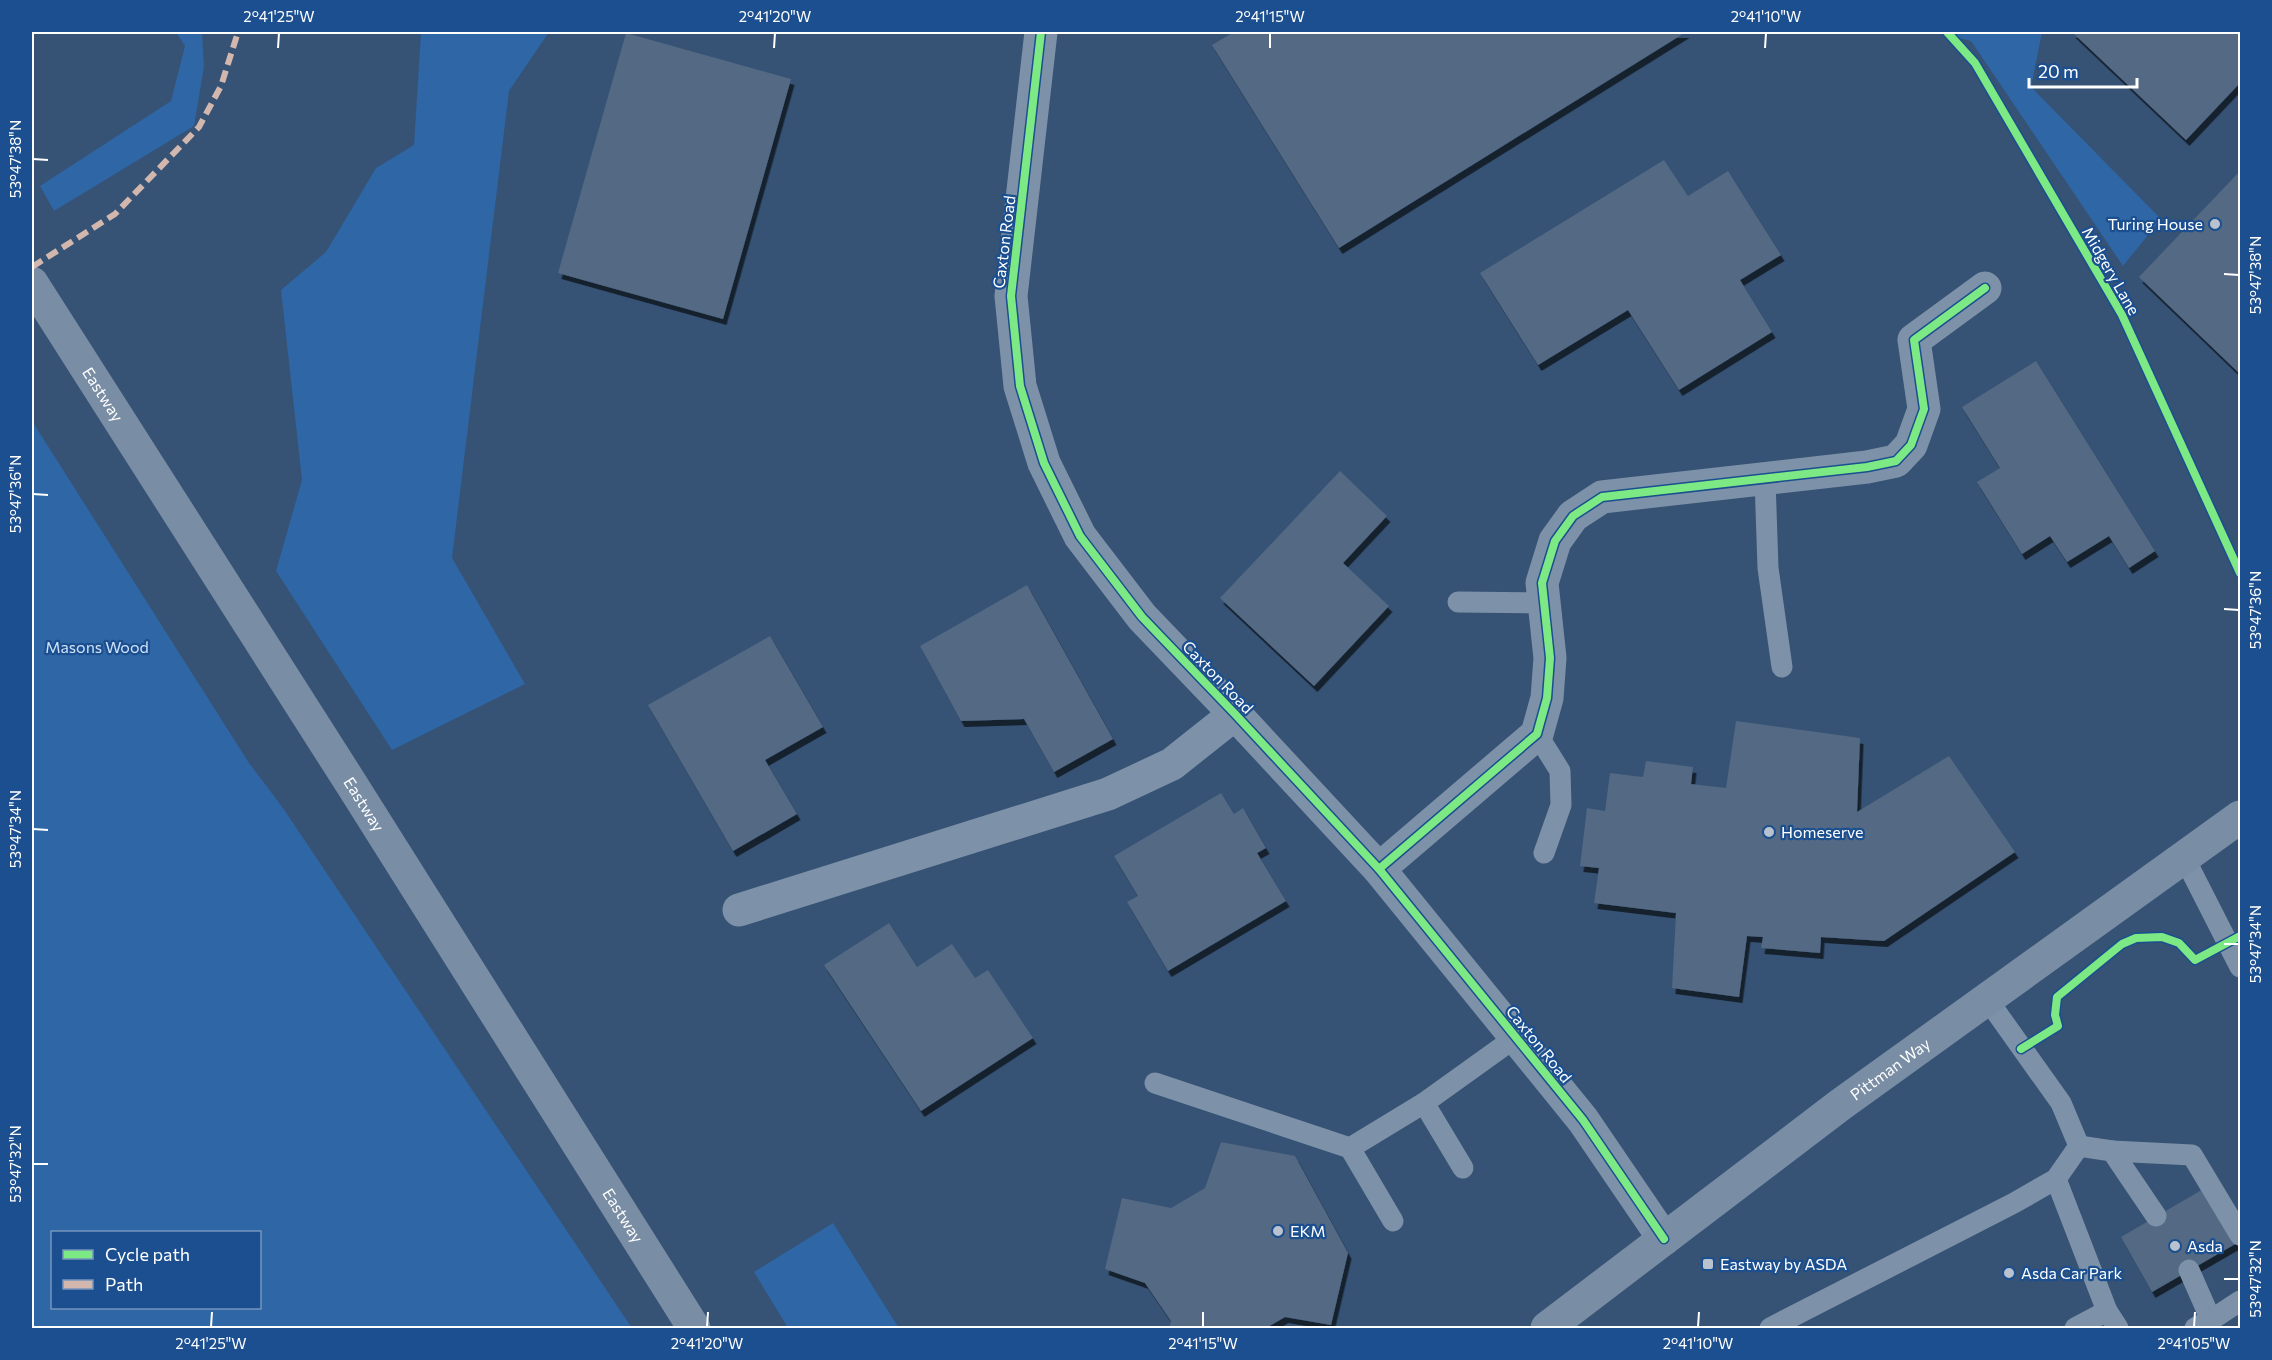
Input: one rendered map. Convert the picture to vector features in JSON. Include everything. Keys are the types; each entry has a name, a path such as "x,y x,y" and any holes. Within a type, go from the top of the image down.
{"main road":[{"name":"Eastway","path":"32,283 352,785 694,1329"},
{"name":"Pittman Way","path":"1546,1329 1840,1105 2241,817"}],"street":[{"name":"Caxton Road","path":"1041,32 1011,296 1020,386 1044,463 1080,536 1142,617 1379,869 1583,1120 1664,1239"},
{"path":"1379,869 1537,734 1547,698 1550,658 1542,584 1555,541 1573,516 1602,497 1867,467 1896,461 1911,445 1924,410 1914,340 1985,288"},
{"path":"739,910 1108,794 1172,764 1235,714"}],"lane":[{"path":"1765,479 1768,568 1782,667"},
{"path":"1458,602 1544,603"},
{"path":"1537,734 1560,771 1561,805 1544,853"},
{"path":"2184,857 2241,967"},
{"path":"1987,999 2061,1102 2079,1146"},
{"path":"1350,1148 1424,1104 1516,1037"},
{"path":"1155,1083 1350,1148 1393,1221"},
{"path":"1424,1104 1463,1168"},
{"path":"2079,1146 2112,1151 2192,1155 2241,1235"},
{"path":"1770,1329 2056,1179 2079,1146"},
{"path":"2112,1151 2156,1216"},
{"path":"2056,1179 2113,1320 2075,1329"},
{"path":"2189,1270 2203,1324 2241,1301"}],"green space":[{"path":"176,32 202,32 204,67 194,126 54,211 40,186 171,101 185,46"},
{"path":"421,32 549,32 509,91 452,558 525,684 392,750 276,571 302,480 281,290 326,252 376,168 414,145"},
{"path":"1946,32 2042,32 2031,87 2161,219 2123,266 1971,41 1950,36"},
{"name":"Masons Wood","path":"32,421 249,763 283,808 632,1328 32,1328"},
{"path":"833,1223 900,1328 788,1328 754,1272"}],"building":[{"path":"1234,32 1686,32 1339,248 1212,45"},
{"path":"2072,32 2240,32 2240,83 2186,140"},
{"path":"626,33 791,79 723,319 558,273"},
{"path":"1664,160 1688,196 1728,171 1781,255 1740,280 1772,332 1679,390 1628,310 1538,365 1480,273"},
{"name":"Turing House","path":"2240,171 2240,374 2139,277"},
{"path":"2036,361 2155,551 2129,568 2109,536 2067,562 2050,536 2022,554 1977,482 2000,468 1962,407"},
{"path":"1340,471 1387,516 1343,563 1389,606 1314,686 1220,598"},
{"path":"1027,585 1113,739 1054,772 1024,719 961,721 920,646"},
{"path":"770,636 823,727 765,760 797,814 733,851 648,705"},
{"path":"1736,721 1860,738 1857,812 1949,756 2015,852 1884,941 1821,937 1820,953 1761,948 1763,937 1747,936 1739,997 1672,988 1676,913 1594,903 1599,868 1580,866 1587,808 1605,811 1610,773 1643,777 1646,761 1693,767 1691,784 1726,788"},
{"path":"1221,793 1234,814 1243,808 1266,848 1257,853 1286,901 1168,971 1127,902 1138,896 1114,856"},
{"path":"889,923 917,967 952,944 975,978 988,970 1033,1038 921,1111 824,965"},
{"path":"1221,1142 1295,1156 1348,1253 1331,1325 1285,1317 1266,1328 1169,1328 1171,1321 1145,1283 1105,1269 1122,1198 1171,1208 1205,1188"},
{"path":"2205,1188 2237,1243 2152,1292 2121,1237"}],"marked path":[{"path":"32,267 115,214 199,127 221,86 238,32"}],"cycle path":[{"path":"1041,32 1011,296 1020,386 1044,463 1080,536 1142,617 1379,869 1583,1120 1664,1239"},
{"name":"Midgery Lane","path":"1947,32 1975,63 2122,315 2240,573"},
{"path":"1379,869 1537,734 1547,698 1550,658 1542,583 1555,541 1573,516 1602,497 1867,467 1896,461 1911,445 1924,409 1914,340 1985,288"},
{"path":"2021,1049 2058,1026 2055,1015 2057,997 2122,944 2136,938 2162,937 2179,943 2195,960 2240,936"}],"place":[{"name":"Turing House","path":"2215,224"},
{"name":"Homeserve","path":"1769,832"},
{"name":"EKM","path":"1278,1231"},
{"name":"Asda","path":"2175,1246"},
{"name":"Eastway by ASDA","path":"1708,1264"},
{"name":"Asda Car Park","path":"2009,1273"}]}
